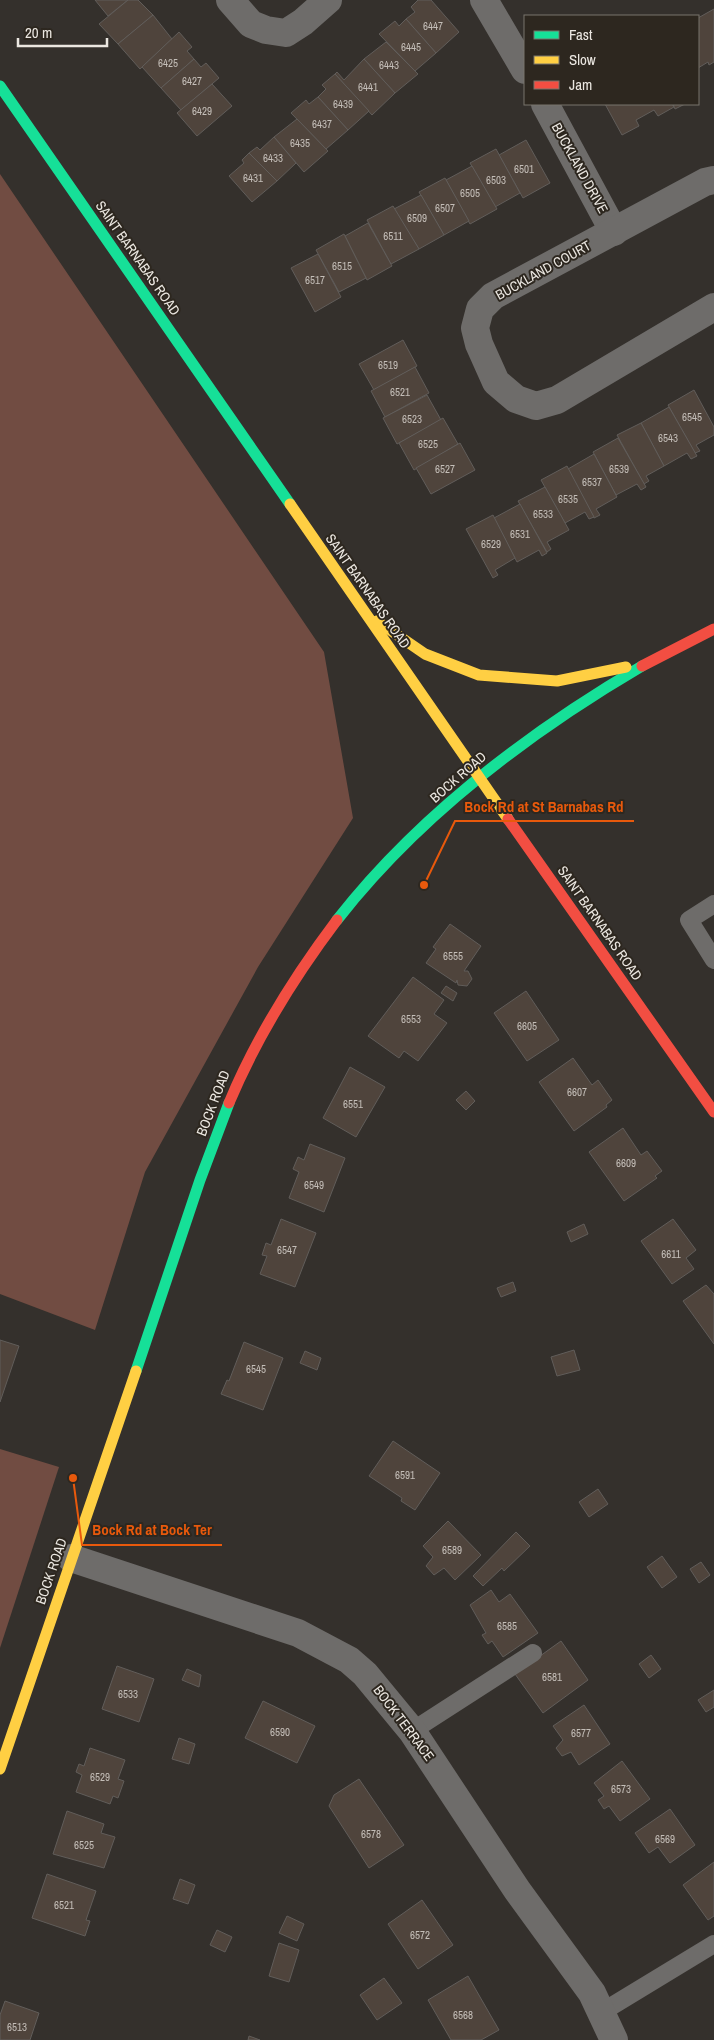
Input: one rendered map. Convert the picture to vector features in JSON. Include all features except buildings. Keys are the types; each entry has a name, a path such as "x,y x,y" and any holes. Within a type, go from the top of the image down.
{"main road":[{"name":"SAINT BARNABAS ROAD","path":"0,86 478,776 714,1112"},
{"path":"365,613 425,654 479,675 557,681 645,664"},
{"name":"BOCK ROAD","path":"0,1769 188,1217 235,1086 248,1057 289,986 342,914 412,838 478,776 577,705 645,664 714,629"}],"street":[{"path":"230,0 251,24 266,30 286,32 303,22 328,0"},
{"path":"484,0 524,68"},
{"name":"BUCKLAND DRIVE","path":"546,105 614,232"},
{"name":"BUCKLAND COURT","path":"714,180 705,182 493,296 480,309 475,328 479,344 496,382 516,400 536,406 558,400 714,307"},
{"name":"BOCK TERRACE","path":"72,1558 290,1630 349,1660 365,1674 384,1694 412,1731 517,1890 592,1993 614,2040"}],"lane":[{"path":"714,904 689,920 714,960"},
{"path":"412,1731 533,1653"},
{"path":"602,2012 714,1944"}],"shaded area":[{"path":"0,174 324,652 353,818 258,967 145,1172 95,1330 0,1294"},
{"path":"0,1449 59,1467 0,1648"}],"traffic: fast":[{"path":"0,86 290,504"},
{"path":"337,920 403,845 477,779 558,719 642,666"},
{"path":"136,1371 200,1180 229,1103"}],"traffic: slow":[{"path":"290,504 508,819"},
{"path":"377,621 425,654 479,675 557,681 626,667"},
{"path":"0,1769 136,1371"}],"traffic: jam":[{"path":"642,666 714,629"},
{"path":"508,819 714,1112"},
{"path":"229,1103 252,1054 277,1008 337,920"}],"place":[{"name":"Bock Rd at St Barnabas Rd","path":"424,885"},
{"name":"Bock Rd at Bock Ter","path":"73,1478"}]}
